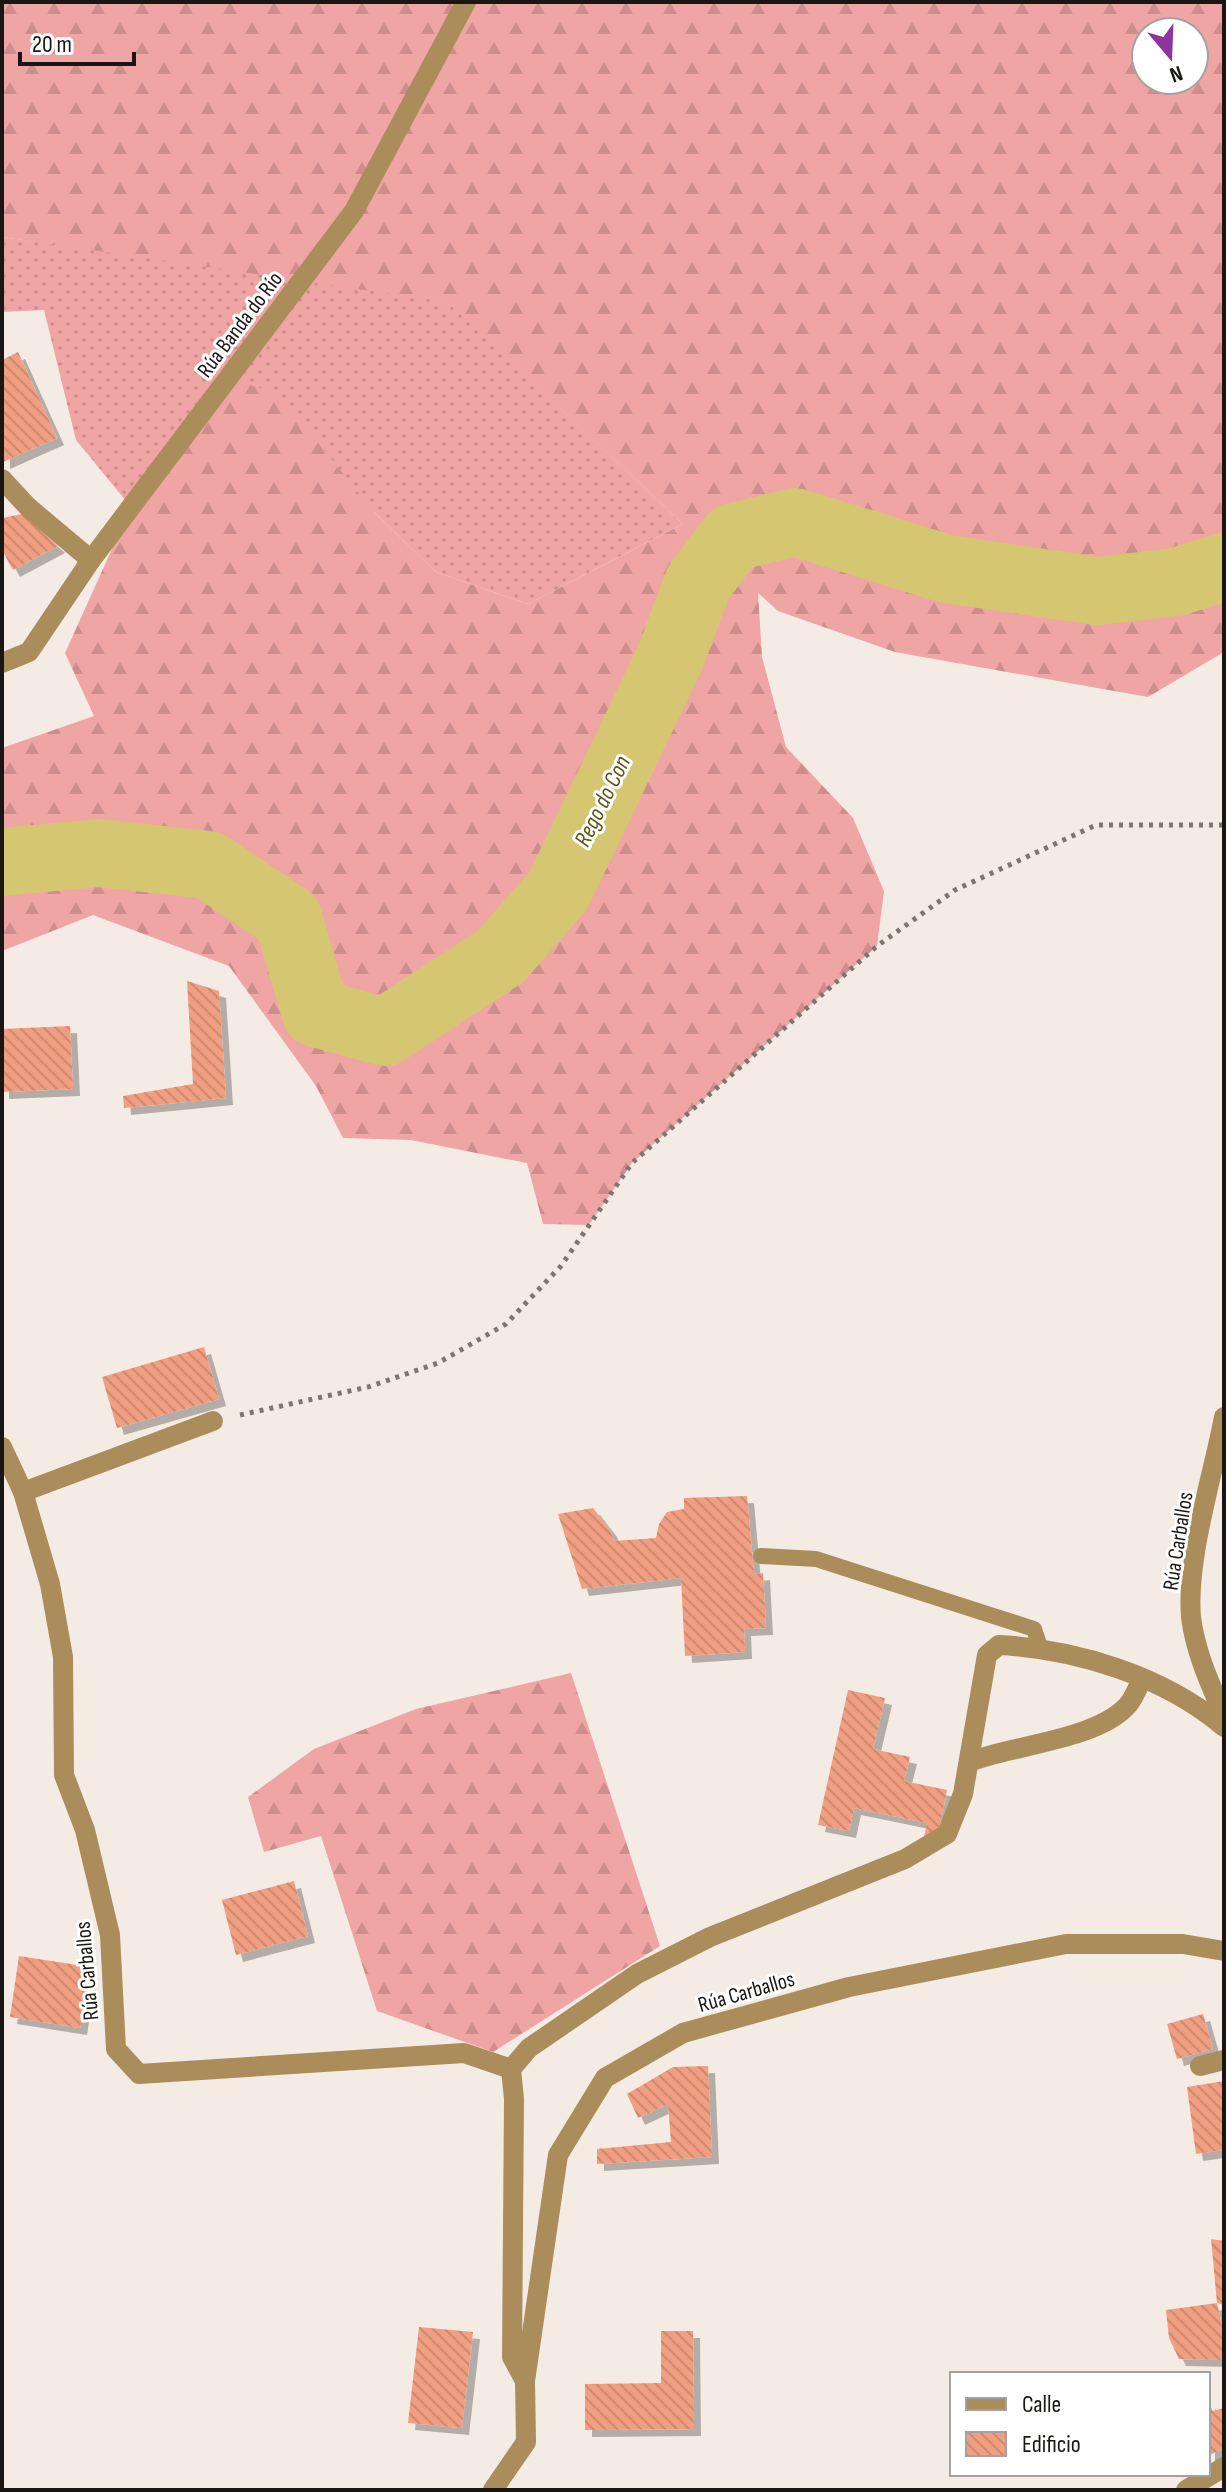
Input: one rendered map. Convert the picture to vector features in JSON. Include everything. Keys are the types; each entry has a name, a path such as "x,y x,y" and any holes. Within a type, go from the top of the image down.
{"street":[{"name":"Rúa Banda do Río","path":"2,663 29,652 91,560 354,211 466,2"},
{"path":"2,479 28,507 91,560"},
{"name":"Rúa Carballos","path":"1224,1417 1192,1578 1191,1616 1205,1671 1224,1716"},
{"path":"23,1492 213,1421"},
{"name":"Rúa Carballos","path":"2,1447 23,1492 50,1584 63,1657 64,1775 85,1830 110,1935 116,2049 139,2074 464,2053 511,2069 514,2099 512,2357 525,2381"},
{"path":"511,2069 529,2048 637,1974 710,1937 905,1859 947,1834 963,1794 987,1655 999,1645 1040,1647 1110,1666 1172,1694 1224,1727"},
{"path":"969,1762 996,1752 1077,1735 1126,1708 1142,1680"},
{"name":"Rúa Carballos","path":"493,2490 526,2442 525,2381 558,2155 605,2078 683,2033 849,1987 1066,1944 1183,1944 1224,1951"},
{"path":"1200,2066 1224,2060"},
{"path":"1186,2490 1209,2476"}],"lane":[{"path":"761,1556 816,1559 1034,1629 1040,1647"}],"path":[{"path":"213,1421 368,1387 438,1363 506,1324 561,1266 632,1163 877,946 955,890 1096,825 1224,825"}],"green space":[{"path":"2,2 1224,2 1224,652 1148,697 895,652 778,611 758,593 762,657 786,747 853,818 884,891 877,946 632,1163 589,1225 543,1224 527,1163 411,1140 343,1138 316,1086 229,966 93,915 2,951 2,748 94,716 65,653 131,507 228,379 278,393 374,512 436,572 528,604 683,524 447,302 2,237"},
{"path":"2,237 305,277 448,302 683,524 528,604 436,572 374,512 131,507 76,440 44,310 2,312"},
{"path":"571,1673 660,1946 493,2052 377,2011 321,1836 264,1852 248,1797 314,1749 416,1709"}],"building":[{"path":"18,352 57,438 3,462 2,360"},
{"path":"22,514 58,546 13,570 2,550 2,518"},
{"path":"187,981 219,991 226,1098 124,1108 123,1096 193,1084"},
{"path":"70,1026 73,1089 2,1092 2,1029"},
{"path":"204,1347 219,1399 117,1428 102,1377"},
{"path":"747,1496 754,1574 763,1573 766,1628 744,1629 745,1652 685,1656 681,1578 582,1589 558,1514 593,1508 610,1530 614,1541 656,1538 659,1524 667,1512 684,1509 684,1498"},
{"path":"848,1690 885,1698 873,1749 910,1757 904,1781 947,1790 939,1830 924,1837 927,1823 854,1808 849,1831 818,1825"},
{"path":"294,1881 308,1936 236,1955 222,1900"},
{"path":"19,1956 90,1967 80,2028 10,2017"},
{"path":"1203,2014 1213,2049 1177,2059 1167,2024"},
{"path":"708,2066 712,2157 597,2164 597,2149 671,2142 668,2104 638,2118 627,2094 673,2067"},
{"path":"1224,2081 1224,2150 1196,2154 1187,2087"},
{"path":"1211,2239 1224,2241 1224,2305 1217,2303"},
{"path":"1217,2303 1224,2335 1224,2360 1179,2359 1169,2338 1166,2310"},
{"path":"419,2327 473,2332 462,2428 408,2423"},
{"path":"661,2331 693,2331 694,2429 585,2430 585,2384 661,2383"},
{"path":"1210,2405 1213,2411 1224,2408 1224,2448 1210,2455"}],"waterway":[{"name":"Rego do Con","path":"2,862 99,853 209,865 288,918 316,1013 385,1032 501,956 558,891 670,658 698,583 733,537 795,522 947,569 1097,591 1176,582 1224,567"}]}
